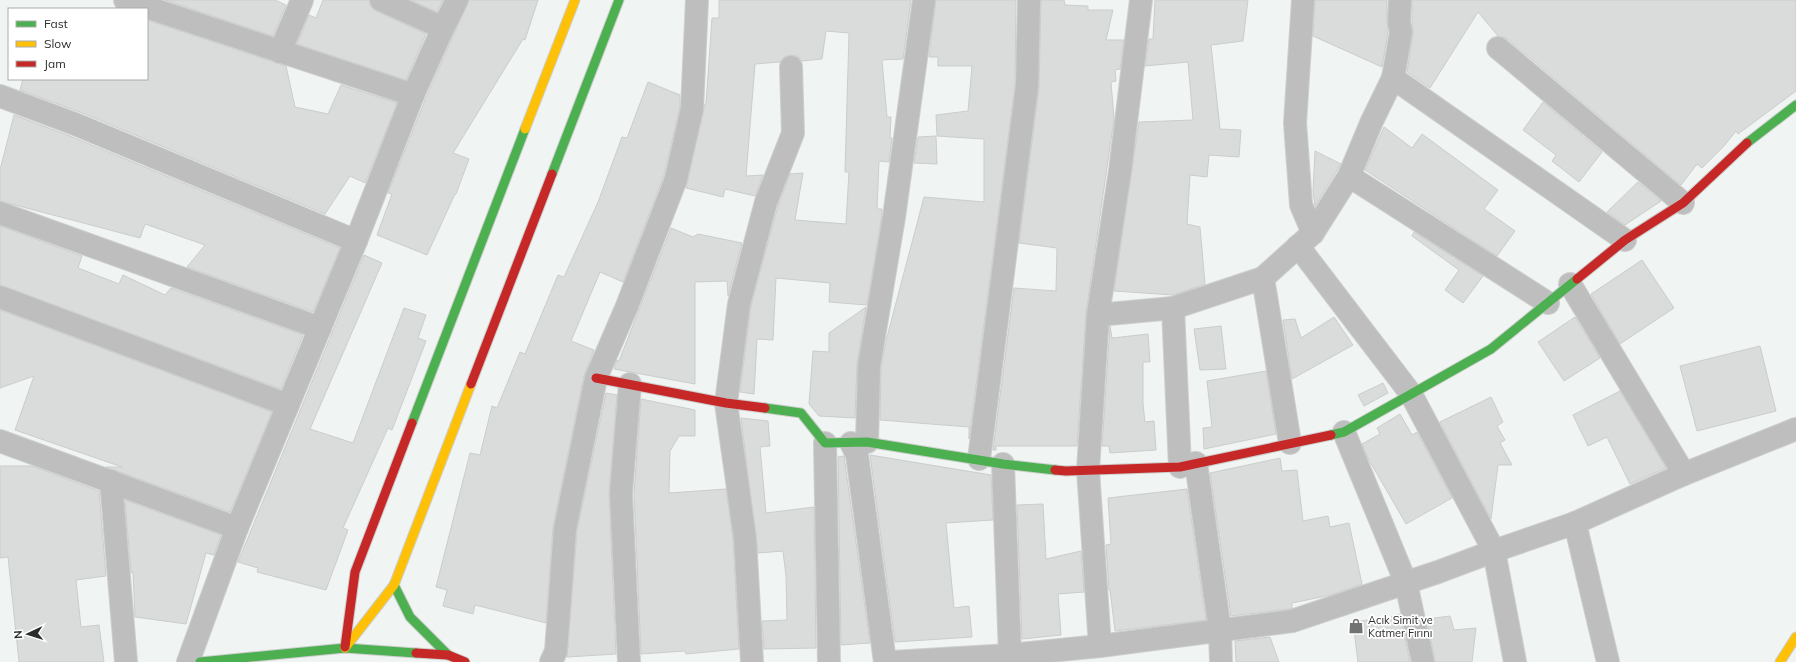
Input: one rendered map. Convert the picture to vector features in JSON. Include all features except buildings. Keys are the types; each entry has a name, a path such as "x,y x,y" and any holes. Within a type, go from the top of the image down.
{"main road":[{"path":"345,648 355,572 575,0"},
{"path":"345,648 394,585 619,0"},
{"path":"596,378 726,403 801,413 825,442 859,442 979,459 1003,464 1066,471 1188,465 1344,432 1491,349 1625,240 1683,203 1745,144 1796,105"},
{"path":"394,585 410,617 453,660"},
{"path":"1780,662 1796,637"},
{"path":"345,648 368,659"},
{"path":"200,662 285,658 345,648 453,660"}],"street":[{"path":"125,0 413,95"},
{"path":"280,52 302,0"},
{"path":"381,0 442,28"},
{"path":"188,662 237,528 356,241 413,95 442,28 457,0"},
{"path":"551,662 556,651 565,529 596,378 627,306 676,179 692,109 697,0"},
{"path":"884,662 857,455 894,217 924,0"},
{"path":"979,459 1027,86 1029,0"},
{"path":"1100,646 1088,470 1098,315 1120,170 1141,0"},
{"path":"1302,0 1295,123 1305,239 1411,394 1494,550 1515,662"},
{"path":"1098,315 1173,308 1263,278 1305,239 1350,176 1372,121 1393,78 1401,32 1399,22 1400,0"},
{"path":"1498,48 1683,203"},
{"path":"752,662 745,538 726,403 740,304 766,202 793,133 791,67"},
{"path":"1393,78 1625,240"},
{"path":"0,96 75,124 356,241"},
{"path":"1350,176 1548,303"},
{"path":"0,212 320,328"},
{"path":"1263,278 1290,443"},
{"path":"1570,284 1684,474"},
{"path":"0,297 288,405"},
{"path":"1173,308 1188,465 1220,630 1221,662"},
{"path":"629,662 621,493 630,384"},
{"path":"892,662 1010,655 1100,646 1292,621 1406,583 1494,550 1575,523 1684,474 1796,429"},
{"path":"1344,432 1406,583 1422,662"},
{"path":"0,441 237,528"},
{"path":"825,442 829,662"},
{"path":"1003,464 1010,655"},
{"path":"111,481 126,662"},
{"path":"1575,523 1608,662"}],"traffic: fast":[{"path":"552,174 619,0"},
{"path":"1747,143 1796,105"},
{"path":"412,423 525,129"},
{"path":"1331,435 1344,432 1491,349 1577,279"},
{"path":"765,408 801,413 825,443 867,442 1003,464 1055,470"},
{"path":"394,585 410,617 448,655"},
{"path":"200,662 345,648 416,653"}],"traffic: slow":[{"path":"525,129 575,0"},
{"path":"345,648 394,585 471,384"},
{"path":"1780,662 1796,637"}],"traffic: jam":[{"path":"1577,279 1625,240 1683,203 1747,143"},
{"path":"471,384 552,174"},
{"path":"596,378 726,403 765,408"},
{"path":"345,647 355,572 412,423"},
{"path":"1055,470 1066,471 1180,467 1331,435"},
{"path":"416,653 448,655 465,662"}],"place":[{"name":"Acık Simit ve Katmer Fırını","path":"1356,626"}]}
